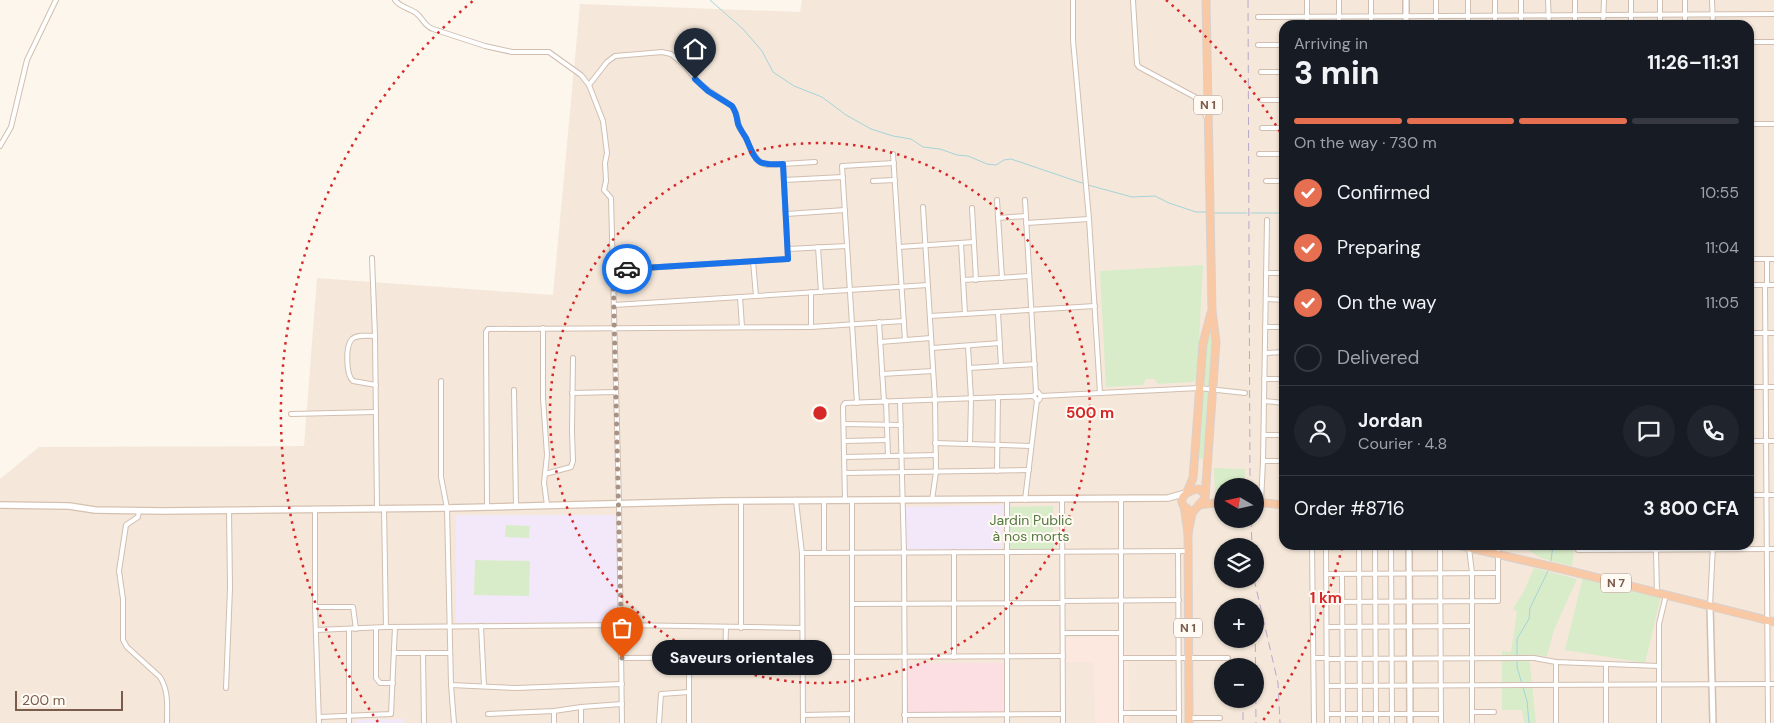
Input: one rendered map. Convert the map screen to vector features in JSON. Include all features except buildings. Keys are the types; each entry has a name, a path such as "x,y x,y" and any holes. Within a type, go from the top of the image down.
{"highway":[{"name":"N 1","path":"1205,495 1216,338 1212,310 1209,213 1206,0"},
{"name":"N 1","path":"1187,493 1193,478 1203,338 1212,310"},
{"path":"1214,499 1205,495 1199,489 1187,493 1183,497 1184,505 1192,509 1214,503"},
{"path":"1199,506 1204,500 1205,495"},
{"path":"1264,503 1279,504"},
{"name":"N 1","path":"1184,505 1188,533 1189,721"},
{"name":"N 1","path":"1188,533 1191,516 1199,506"},
{"name":"N 7","path":"1484,550 1771,621"}],"main road":[{"path":"0,505 69,506 95,510 139,511 447,508 619,502 1121,499 1168,498 1187,493"},
{"path":"1168,498 1179,501 1184,505"}],"street":[{"path":"0,146 11,127 27,60 56,0"},
{"path":"395,0 418,14 425,25 433,29 485,46 512,52 549,52 581,75 589,85 603,121 607,152 604,190 610,198 613,270 622,626 622,723"},
{"path":"1073,0 1073,40 1089,219 1100,393"},
{"path":"1307,0 1307,20"},
{"path":"1339,0 1340,20"},
{"path":"1371,0 1371,20"},
{"path":"1406,0 1406,20"},
{"path":"1436,0 1436,20"},
{"path":"1468,0 1468,20"},
{"path":"1494,20 1495,0"},
{"path":"1521,0 1521,20"},
{"path":"1548,0 1549,20"},
{"path":"1575,0 1576,20"},
{"path":"1604,0 1604,20"},
{"path":"1631,0 1631,20"},
{"path":"1660,0 1660,20"},
{"path":"1685,0 1685,20"},
{"path":"1712,0 1712,20"},
{"path":"1133,1 1137,64 1139,67 1195,97 1208,118"},
{"path":"1258,17 1774,14"},
{"path":"1754,42 1774,42"},
{"path":"1258,45 1279,45"},
{"path":"589,85 614,56 662,52 671,54 683,64 700,85 735,109 739,127 754,157 761,163 767,165 815,162"},
{"path":"1261,72 1279,72"},
{"path":"1262,100 1279,100"},
{"path":"1754,124 1774,124"},
{"path":"1262,128 1279,128"},
{"path":"894,154 905,340"},
{"path":"1259,154 1279,154"},
{"path":"856,402 842,166 894,163"},
{"path":"613,270 788,259 783,164"},
{"path":"784,180 843,176"},
{"path":"873,181 895,180"},
{"path":"1266,181 1279,181"},
{"path":"997,200 1002,278"},
{"path":"1025,200 1036,396 1025,500"},
{"path":"923,207 935,400 936,472 932,500"},
{"path":"972,208 976,280"},
{"path":"786,214 845,210"},
{"path":"998,218 1026,216"},
{"path":"1026,223 1089,219"},
{"path":"1261,478 1264,435 1267,220"},
{"path":"899,247 974,242"},
{"path":"961,243 965,314"},
{"path":"788,249 847,246"},
{"path":"818,247 821,292"},
{"path":"372,258 377,508"},
{"path":"1754,259 1774,259"},
{"path":"1767,259 1765,333 1766,495 1771,621 1768,723"},
{"path":"753,261 756,296"},
{"path":"1266,273 1279,273"},
{"path":"963,280 1029,276"},
{"path":"614,305 928,285"},
{"path":"1754,285 1774,285"},
{"path":"811,292 811,327"},
{"path":"740,297 742,326"},
{"path":"1266,300 1279,300"},
{"path":"930,316 1095,306"},
{"path":"998,312 1001,366"},
{"path":"487,507 486,331 488,329 811,327 904,321"},
{"path":"879,322 888,456"},
{"path":"1265,327 1279,327"},
{"path":"543,328 543,398 547,455 544,483 547,505"},
{"path":"1754,333 1774,333"},
{"path":"375,336 358,336 353,338 349,343 348,365 350,379 376,385"},
{"path":"880,342 931,338"},
{"path":"932,348 1000,344"},
{"path":"968,346 971,399 970,444"},
{"path":"1265,353 1279,352"},
{"path":"545,474 572,465 572,358"},
{"path":"969,368 1035,364"},
{"path":"882,374 933,371"},
{"path":"1264,379 1279,379"},
{"path":"441,381 441,477 447,508 451,685 454,723"},
{"path":"1754,387 1774,387"},
{"path":"845,500 843,405 845,403 1036,396 1039,393 1041,396 1199,388 1213,388 1245,393"},
{"path":"514,390 516,506"},
{"path":"572,393 616,392"},
{"path":"996,471 998,397"},
{"path":"900,401 904,552 904,723"},
{"path":"1264,401 1279,402"},
{"path":"291,414 376,412"},
{"path":"844,424 901,425"},
{"path":"1264,435 1279,435"},
{"path":"845,441 887,440"},
{"path":"1754,441 1774,441"},
{"path":"935,443 1031,446"},
{"path":"845,457 936,455"},
{"path":"1263,461 1279,460"},
{"path":"845,473 1029,470"},
{"path":"1754,495 1774,495"},
{"path":"1121,499 1122,723"},
{"path":"852,500 852,723"},
{"path":"1062,500 1063,723"},
{"path":"741,501 741,628"},
{"path":"796,501 802,553 803,723"},
{"path":"824,501 824,553"},
{"path":"1007,501 1007,723"},
{"path":"384,508 386,627"},
{"path":"226,688 230,588 229,509"},
{"path":"315,509 315,607 319,723"},
{"path":"139,511 138,517 126,525 119,565 123,607 122,634 127,647 160,677 164,683 167,696 167,723"},
{"path":"1754,549 1774,549"},
{"path":"1312,550 1314,723"},
{"path":"1326,550 1327,723"},
{"path":"1359,550 1360,723"},
{"path":"1375,550 1376,723"},
{"path":"1391,550 1392,723"},
{"path":"1409,550 1410,723"},
{"path":"1440,550 1441,723"},
{"path":"1469,550 1472,573 1472,723"},
{"path":"1327,602 1498,601 1498,550"},
{"path":"1578,550 1656,550 1656,593"},
{"path":"1713,550 1710,606 1713,723"},
{"path":"1178,551 1180,723"},
{"path":"802,553 1188,551"},
{"path":"954,552 954,657"},
{"path":"1326,574 1498,573"},
{"path":"1342,574 1343,723"},
{"path":"1659,723 1659,624 1666,595"},
{"path":"852,604 1007,604 1179,600"},
{"path":"315,607 353,607 356,628"},
{"path":"316,630 450,626 802,628"},
{"path":"481,626 484,686"},
{"path":"1327,627 1472,626"},
{"path":"319,717 389,715 392,710 395,627"},
{"path":"376,628 376,678 380,682 393,683"},
{"path":"725,658 726,628"},
{"path":"349,629 349,723"},
{"path":"1062,633 1121,633"},
{"path":"395,653 450,653"},
{"path":"423,653 424,723"},
{"path":"622,658 1063,656"},
{"path":"689,658 689,723"},
{"path":"1121,658 1214,658"},
{"path":"1314,658 1534,658 1556,662 1659,666"},
{"path":"1556,662 1556,723"},
{"path":"1606,664 1606,723"},
{"path":"451,685 542,687 622,684"},
{"path":"1327,686 1774,684"},
{"path":"660,723 661,694 689,692"},
{"path":"488,714 554,712 581,707 622,704"},
{"path":"581,707 581,723"},
{"path":"554,712 554,723"},
{"path":"1472,712 1494,712"},
{"path":"1122,713 1179,713"},
{"path":"803,715 852,714"},
{"path":"904,715 1063,714"},
{"path":"1327,714 1441,714"},
{"path":"1189,721 1220,718"}],"shaded area":[{"path":"802,0 1774,0 1774,723 0,723 0,479 39,447 304,446 317,278 553,295 580,4 800,12"},
{"path":"1003,505 1002,549 906,550 906,507"},
{"path":"456,515 617,515 617,622 456,623"},
{"path":"1119,636 1128,660 1129,723 1095,723 1094,662 1065,662 1066,638"},
{"path":"906,663 1003,663 1003,712 906,713"},
{"path":"403,719 403,723 355,723 355,720"}],"green space":[{"path":"1203,265 1197,378 1193,382 1159,384 1155,379 1146,379 1143,385 1106,387 1100,271"},
{"path":"1208,335 1214,337 1210,386 1203,385 1204,340"},
{"path":"1201,389 1211,391 1206,459 1197,459"},
{"path":"1214,468 1245,469 1245,478 1214,478"},
{"name":"Jardin Public à nos morts","path":"1053,506 1054,549 1010,550 1009,507"},
{"path":"506,525 530,526 529,538 505,537"},
{"path":"1528,550 1574,550 1572,566 1541,558"},
{"path":"475,560 530,561 529,596 474,595"},
{"path":"1534,568 1577,579 1554,630 1547,656 1529,655 1536,723 1524,723 1522,710 1502,710 1502,651 1511,652 1517,612 1513,608 1523,593"},
{"path":"1583,577 1661,596 1645,663 1565,650"}],"waterway":[{"path":"710,0 743,29 762,51 773,72 794,86 822,97 846,115 871,129 911,139 923,147 968,156 987,164 996,165 1004,160 1011,159 1085,184"},
{"path":"1088,185 1132,197 1155,196 1196,212 1207,212"},
{"path":"1214,213 1247,213"},
{"path":"1251,213 1279,213"},
{"path":"1551,561 1552,550"},
{"path":"1529,723 1527,701 1517,667 1517,639 1529,619 1530,608 1548,571"}],"railway":[{"path":"1248,0 1250,478"},
{"path":"1251,528 1252,538"},
{"path":"1256,588 1278,683 1280,723"},
{"path":"1255,648 1256,723"},
{"path":"1243,708 1243,723"}],"way so far":[{"path":"622,658 613,270 627,269"}],"place":[{"name":"Saveurs orientales","path":"622,658"}],"route":[{"path":"627,269 788,259 783,164 767,165 754,157 739,127 735,109 722,98 708,91 695,79"}]}
